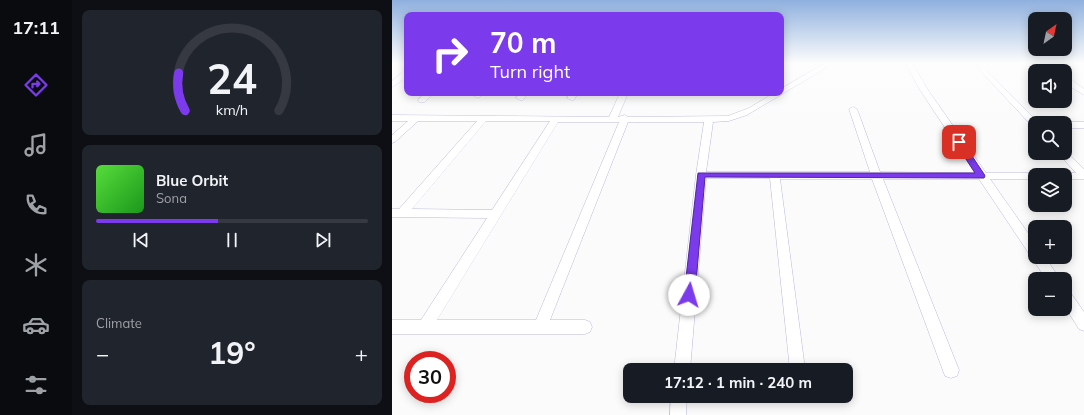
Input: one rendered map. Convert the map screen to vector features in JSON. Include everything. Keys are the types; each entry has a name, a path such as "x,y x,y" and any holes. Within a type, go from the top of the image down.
{"street":[{"path":"784,90 797,82"},
{"path":"920,82 981,176 1028,243"},
{"path":"995,82 1028,117"},
{"path":"1072,84 1084,93"},
{"path":"422,100 426,96"},
{"path":"613,118 623,96"},
{"path":"392,118 625,118 721,120 738,117 773,96"},
{"path":"853,109 876,175 951,370"},
{"path":"392,140 416,118"},
{"path":"397,213 484,118"},
{"path":"425,327 556,118"},
{"path":"540,327 625,118"},
{"path":"683,363 701,175 709,119"},
{"path":"1072,125 1084,125"},
{"path":"1069,160 1084,176"},
{"path":"701,175 1028,176"},
{"path":"775,175 796,363"},
{"path":"1072,176 1084,176"},
{"path":"397,213 496,214"},
{"path":"1072,306 1084,324"},
{"path":"392,327 585,327"},
{"path":"678,415 679,403"}],"route":[{"path":"689,295 701,175 981,176 959,142"}]}
